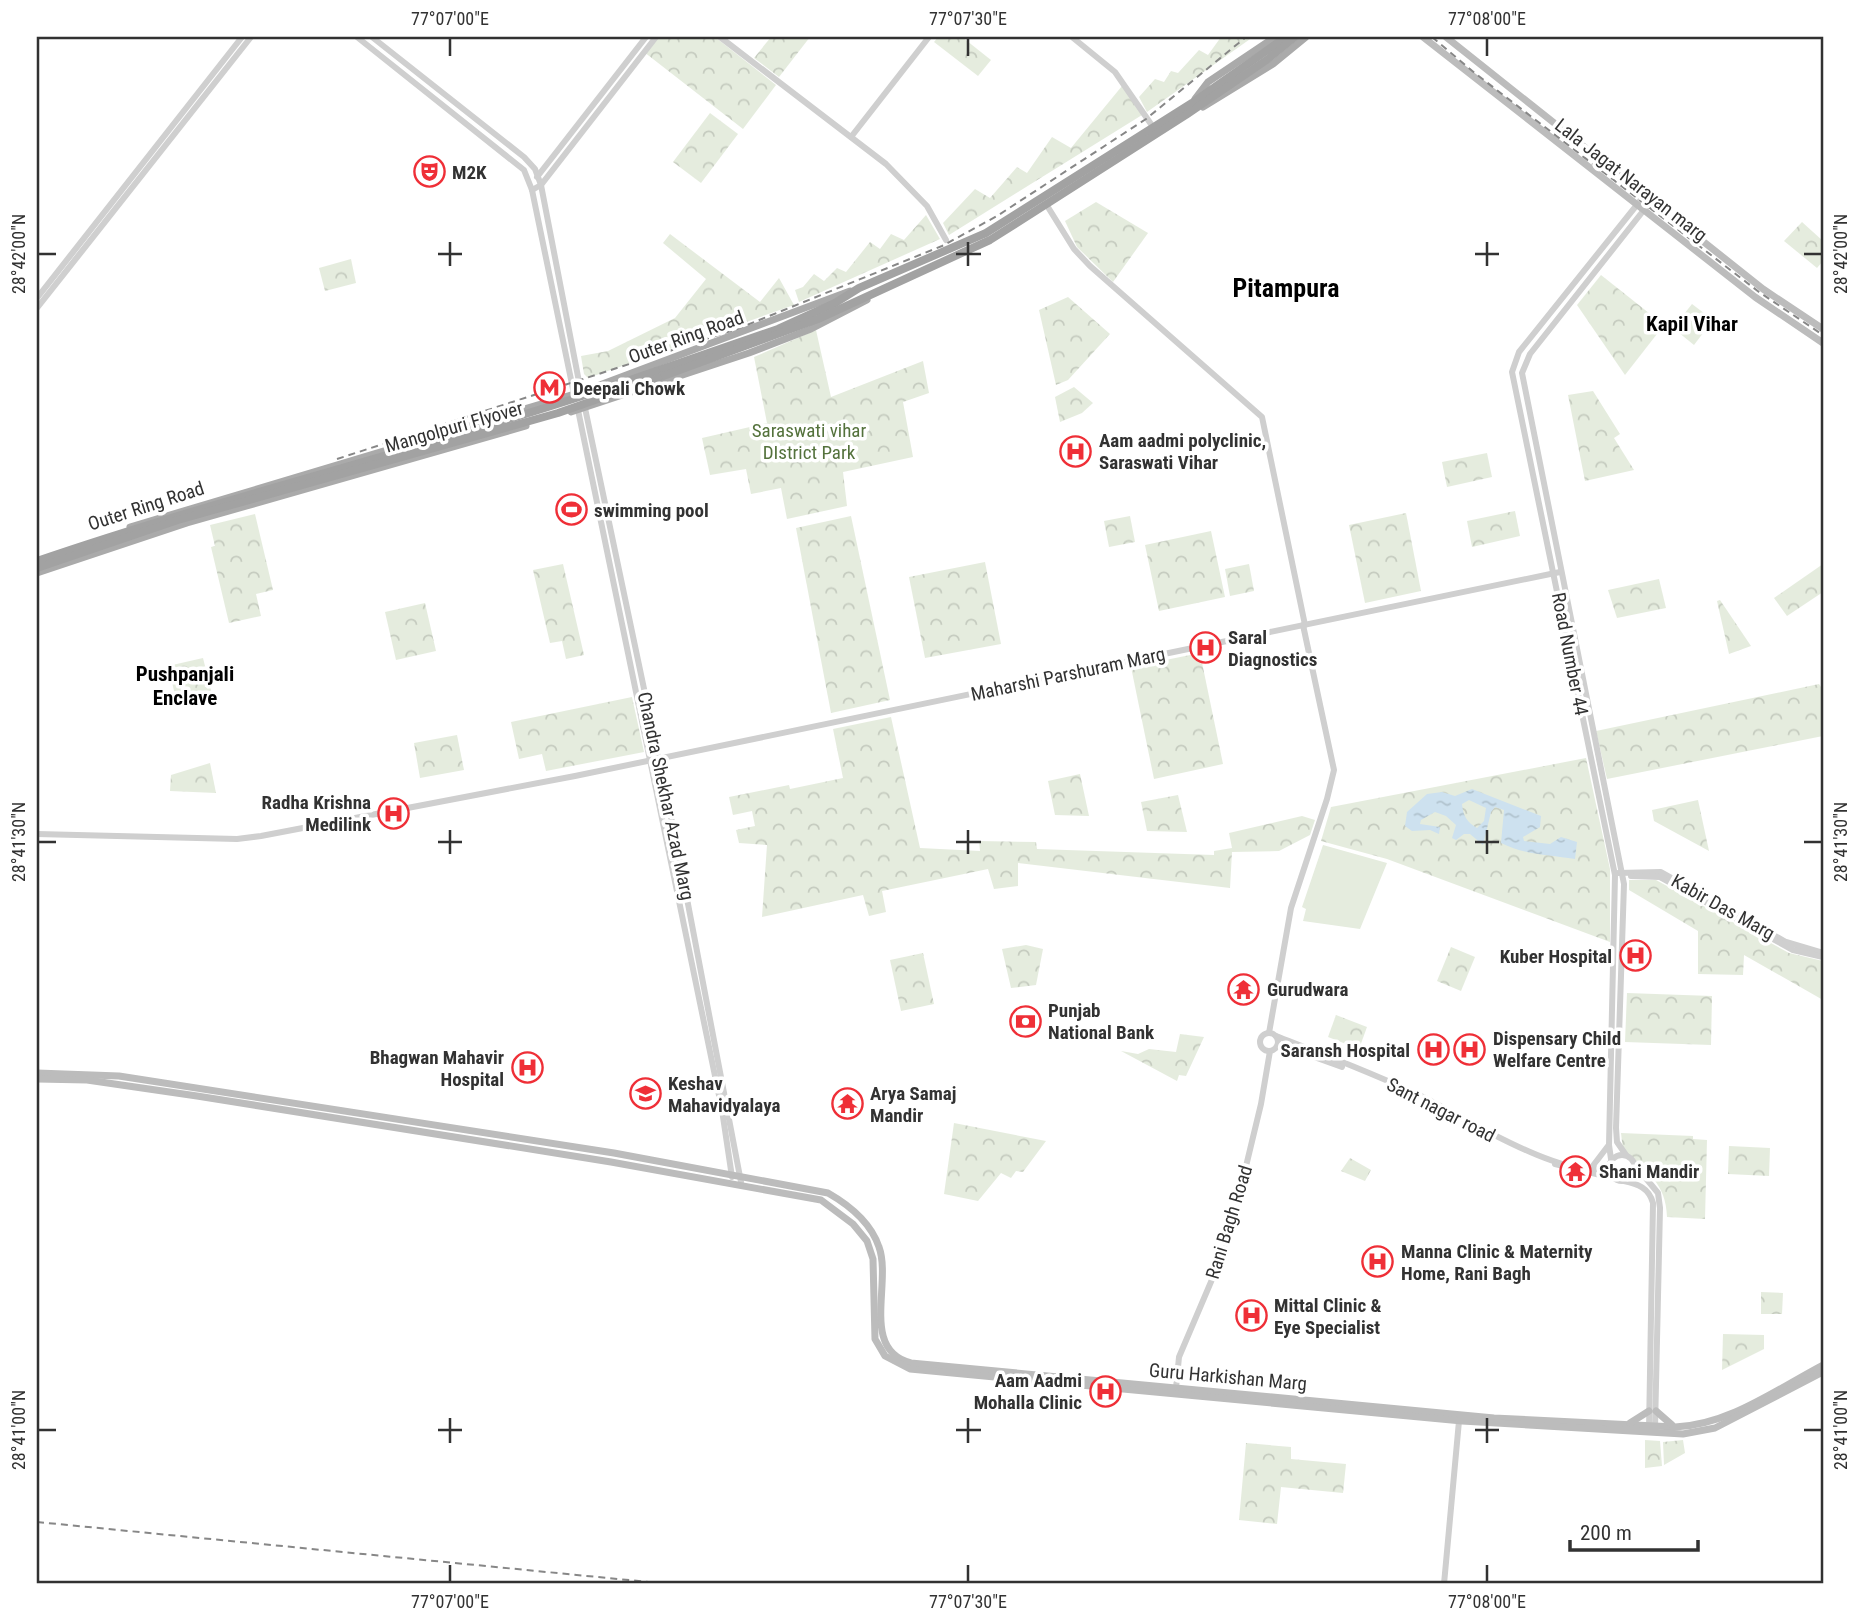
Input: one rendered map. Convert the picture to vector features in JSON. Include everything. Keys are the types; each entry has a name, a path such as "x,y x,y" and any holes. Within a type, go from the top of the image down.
{"highway":[{"name":"Outer Ring Road","path":"859,288 986,233 1192,103 1286,37"},
{"name":"Outer Ring Road","path":"873,296 990,240 1186,115 1268,59 1294,37"},
{"name":"Mangolpuri Flyover","path":"37,571 178,520 558,413 758,343 835,307 859,288"},
{"name":"Mangolpuri Flyover","path":"37,560 176,515 557,406 835,307 873,296"}],"main road":[{"path":"1192,103 1208,82 1275,37"},
{"path":"1186,115 1235,89 1306,37"},
{"name":"Lala Jagat Narayan marg","path":"1423,37 1755,297 1822,339"},
{"name":"Lala Jagat Narayan marg","path":"1446,37 1763,289 1823,329"},
{"name":"Outer Ring Road","path":"37,560 184,509 578,393 859,288"},
{"name":"Outer Ring Road","path":"37,571 187,523 582,409 811,329 873,296"},
{"path":"619,379 626,384 624,395"},
{"path":"494,418 498,434"},
{"path":"37,1073 119,1076 483,1138"},
{"path":"37,1079 119,1084 483,1138"},
{"name":"Guru Harkishan Marg","path":"483,1138 737,1175 828,1192 865,1223 876,1239 881,1258 883,1338 888,1350 904,1361 1459,1418 1622,1425 1652,1429 1702,1425 1724,1417 1823,1365"},
{"name":"Guru Harkishan Marg","path":"483,1138 821,1200 835,1207 860,1231 870,1247 873,1259 875,1339 886,1356 901,1366 1459,1418 1704,1432 1823,1372"},
{"path":"1622,1425 1634,1422 1652,1411 1675,1427"}],"street":[{"path":"37,298 242,37"},
{"path":"37,308 251,37"},
{"path":"357,37 522,166 530,182 568,342"},
{"path":"372,37 524,157 539,175 578,393"},
{"path":"530,182 539,175 646,37"},
{"path":"532,190 541,184 656,37"},
{"path":"720,37 851,137 910,186 928,206 946,240"},
{"path":"851,137 929,37"},
{"path":"1072,37 1115,72 1129,88 1153,127"},
{"name":"Road Number 44","path":"1626,1155 1617,1142 1616,1128 1625,899 1557,572 1512,380 1513,366 1519,352 1648,198"},
{"path":"1046,204 1074,249 1090,266 1262,418 1334,770 1291,908 1272,1034 1278,1044 1270,1051 1263,1049 1260,1043 1263,1036 1272,1034"},
{"name":"Road Number 44","path":"1557,572 1522,368 1640,208"},
{"path":"1822,339 1823,329"},
{"name":"Chandra Shekhar Azad Marg","path":"582,409 659,758 737,1184"},
{"name":"Chandra Shekhar Azad Marg","path":"589,441 628,654 737,1175"},
{"name":"Maharshi Parshuram Marg","path":"650,760 1557,572"},
{"path":"628,654 636,653"},
{"path":"37,834 249,838 410,809 650,760"},
{"name":"Kabir Das Marg","path":"1619,875 1661,872 1786,942 1823,955"},
{"name":"Road Number 44","path":"1610,1161 1619,875"},
{"name":"Sant nagar road","path":"1272,1034 1423,1097 1516,1148 1590,1168 1610,1161"},
{"name":"Sant nagar road","path":"1278,1044 1424,1102 1520,1154 1613,1178"},
{"name":"Rani Bagh Road","path":"1176,1388 1179,1357 1219,1263 1234,1216 1261,1104 1270,1051"},
{"path":"1590,1168 1597,1164 1609,1145"},
{"path":"1652,1411 1660,1208 1658,1193 1626,1155 1610,1161 1613,1178 1642,1186 1650,1194 1653,1203 1652,1411 1652,1429"},
{"path":"1624,1181 1634,1174 1635,1166"},
{"path":"1444,1584 1459,1418"}],"green space":[{"path":"658,37 715,37 776,85 743,129 644,52"},
{"path":"771,37 810,37 779,77 754,58"},
{"path":"938,37 962,37 991,60 978,76 934,42"},
{"path":"1221,37 1253,37 1147,112 1139,97 1155,79 1164,82 1171,71 1178,73 1199,50 1208,55"},
{"path":"1122,86 1142,115 949,235 943,223 975,189 990,198 1017,167 1027,173 1052,137 1071,148"},
{"path":"710,113 738,134 701,183 673,162"},
{"path":"1096,202 1148,233 1113,282 1077,247 1065,221"},
{"path":"926,215 940,239 799,302 795,290 803,287 814,274 824,281 837,268 846,272 870,242 880,249 891,234 904,240"},
{"path":"1802,222 1823,241 1823,261 1817,268 1784,241"},
{"path":"670,234 760,302 779,278 794,305 588,378 584,374 581,356 608,351 675,318 706,279 663,243"},
{"path":"351,259 356,283 325,291 319,268"},
{"path":"1601,275 1664,325 1625,375 1577,305"},
{"path":"1068,297 1110,334 1068,380 1056,385 1039,310"},
{"path":"1692,304 1713,320 1694,345 1673,328"},
{"name":"Saraswati vihar DIstrict Park","path":"816,330 831,397 923,361 929,393 903,402 913,457 843,472 847,506 787,519 781,488 751,494 746,469 710,475 702,438 767,423 754,357"},
{"path":"1074,387 1093,403 1082,413 1060,422 1055,397"},
{"path":"1593,391 1620,434 1614,438 1634,470 1585,481 1568,395"},
{"path":"1487,453 1492,477 1447,487 1442,462"},
{"path":"1515,511 1520,536 1472,547 1467,521"},
{"path":"1406,513 1421,591 1365,603 1349,525"},
{"path":"255,514 273,590 256,594 261,616 229,623 211,547 215,546 210,525"},
{"path":"851,516 890,700 831,713 796,528"},
{"path":"1130,516 1135,542 1109,547 1104,521"},
{"path":"1211,531 1225,597 1159,611 1145,545"},
{"path":"985,562 1001,644 925,658 909,577"},
{"path":"563,564 584,655 566,659 562,641 550,643 533,570"},
{"path":"1249,564 1254,591 1230,596 1225,569"},
{"path":"1823,564 1823,592 1787,616 1774,598"},
{"path":"1659,579 1666,608 1617,618 1608,590"},
{"path":"1720,600 1751,646 1729,654 1717,601"},
{"path":"425,603 436,651 396,660 385,612"},
{"path":"1200,653 1223,764 1154,779 1131,667"},
{"path":"203,658 212,694 177,703 168,666"},
{"path":"1819,684 1823,690 1823,736 1607,779 1596,731"},
{"path":"632,697 644,752 546,771 542,754 519,759 511,722"},
{"path":"891,717 920,848 980,851 979,841 1036,842 1037,849 1214,855 1214,851 1232,848 1229,833 1302,816 1315,820 1310,835 1279,851 1232,852 1230,888 1018,863 1018,886 994,889 988,869 882,891 886,912 869,916 863,895 762,917 767,845 739,843 736,830 755,826 752,811 733,815 729,797 789,785 790,789 843,778 833,729"},
{"path":"457,735 464,770 420,778 414,743"},
{"path":"1586,758 1610,869 1610,942 1387,859 1321,841 1331,807"},
{"path":"210,763 216,793 170,791 171,775"},
{"path":"1080,774 1089,816 1055,815 1048,781"},
{"path":"1178,795 1187,832 1147,831 1141,802"},
{"path":"1698,800 1709,851 1654,821 1652,810"},
{"path":"1323,845 1387,863 1360,929 1303,921 1306,909 1302,907"},
{"path":"1629,880 1656,880 1789,953 1823,961 1823,1000 1744,955 1743,975 1698,974 1698,931 1629,890"},
{"path":"1026,945 1043,949 1036,985 1011,988 1002,949"},
{"path":"1451,947 1475,957 1461,991 1437,981"},
{"path":"923,953 934,1004 901,1011 890,960"},
{"path":"1627,993 1712,996 1711,1045 1625,1042"},
{"path":"1336,1015 1367,1027 1359,1049 1328,1037"},
{"path":"1180,1034 1204,1037 1186,1076 1179,1075 1177,1081 1121,1051 1138,1054 1149,1049 1176,1052"},
{"path":"954,1123 1046,1141 1023,1172 1016,1171 1011,1178 1001,1173 978,1201 944,1194"},
{"path":"1621,1133 1693,1136 1693,1139 1707,1140 1705,1219 1667,1217 1666,1205 1659,1187 1623,1150"},
{"path":"1729,1146 1770,1148 1769,1176 1728,1174"},
{"path":"1350,1158 1371,1170 1365,1181 1341,1171"},
{"path":"1761,1292 1783,1293 1782,1314 1761,1314"},
{"path":"1723,1334 1764,1335 1764,1349 1722,1370"},
{"path":"1645,1440 1660,1441 1662,1466 1645,1468"},
{"path":"1683,1440 1685,1453 1664,1465 1663,1442"},
{"path":"1246,1443 1291,1447 1291,1459 1346,1464 1343,1493 1281,1487 1277,1524 1239,1520"}],"water":[{"path":"1472,789 1541,816 1540,827 1523,837 1524,841 1550,844 1561,837 1577,842 1575,859 1528,852 1501,843 1504,810 1495,807 1491,812 1483,845 1470,834 1464,834 1456,840 1452,838 1456,825 1446,816 1435,812 1421,820 1420,824 1440,827 1439,834 1430,830 1412,831 1405,826 1407,812 1427,794 1442,792 1455,796","holes":["1469,800 1486,808 1484,821 1477,828 1466,818 1462,804"]}],"railway":[{"path":"337,459 737,329 942,246 997,216 1146,119 1246,37"},
{"path":"1432,37 1476,74 1759,292 1823,335"},
{"path":"37,1522 669,1584"}],"place":[{"name":"M2K","path":"429,172"},
{"name":"Deepali Chowk","path":"550,388"},
{"name":"Aam aadmi polyclinic, Saraswati Vihar","path":"1076,451"},
{"name":"swimming pool","path":"571,510"},
{"name":"Saral Diagnostics","path":"1205,648"},
{"name":"Radha Krishna Medilink","path":"394,813"},
{"name":"Kuber Hospital","path":"1635,956"},
{"name":"Gurudwara","path":"1244,989"},
{"name":"Punjab National Bank","path":"1025,1021"},
{"name":"Dispensary Child Welfare Centre","path":"1470,1049"},
{"name":"Saransh Hospital","path":"1433,1050"},
{"name":"Bhagwan Mahavir Hospital","path":"527,1068"},
{"name":"Keshav Mahavidyalaya","path":"645,1094"},
{"name":"Arya Samaj Mandir","path":"847,1104"},
{"name":"Shani Mandir","path":"1576,1171"},
{"name":"Manna Clinic & Maternity Home, Rani Bagh","path":"1378,1262"},
{"name":"Mittal Clinic & Eye Specialist","path":"1251,1316"},
{"name":"Aam Aadmi Mohalla Clinic","path":"1105,1391"}],"district":[{"name":"Pitampura","path":"1286,288"},
{"name":"Kapil Vihar","path":"1692,324"},
{"name":"Pushpanjali Enclave","path":"185,686"}]}
